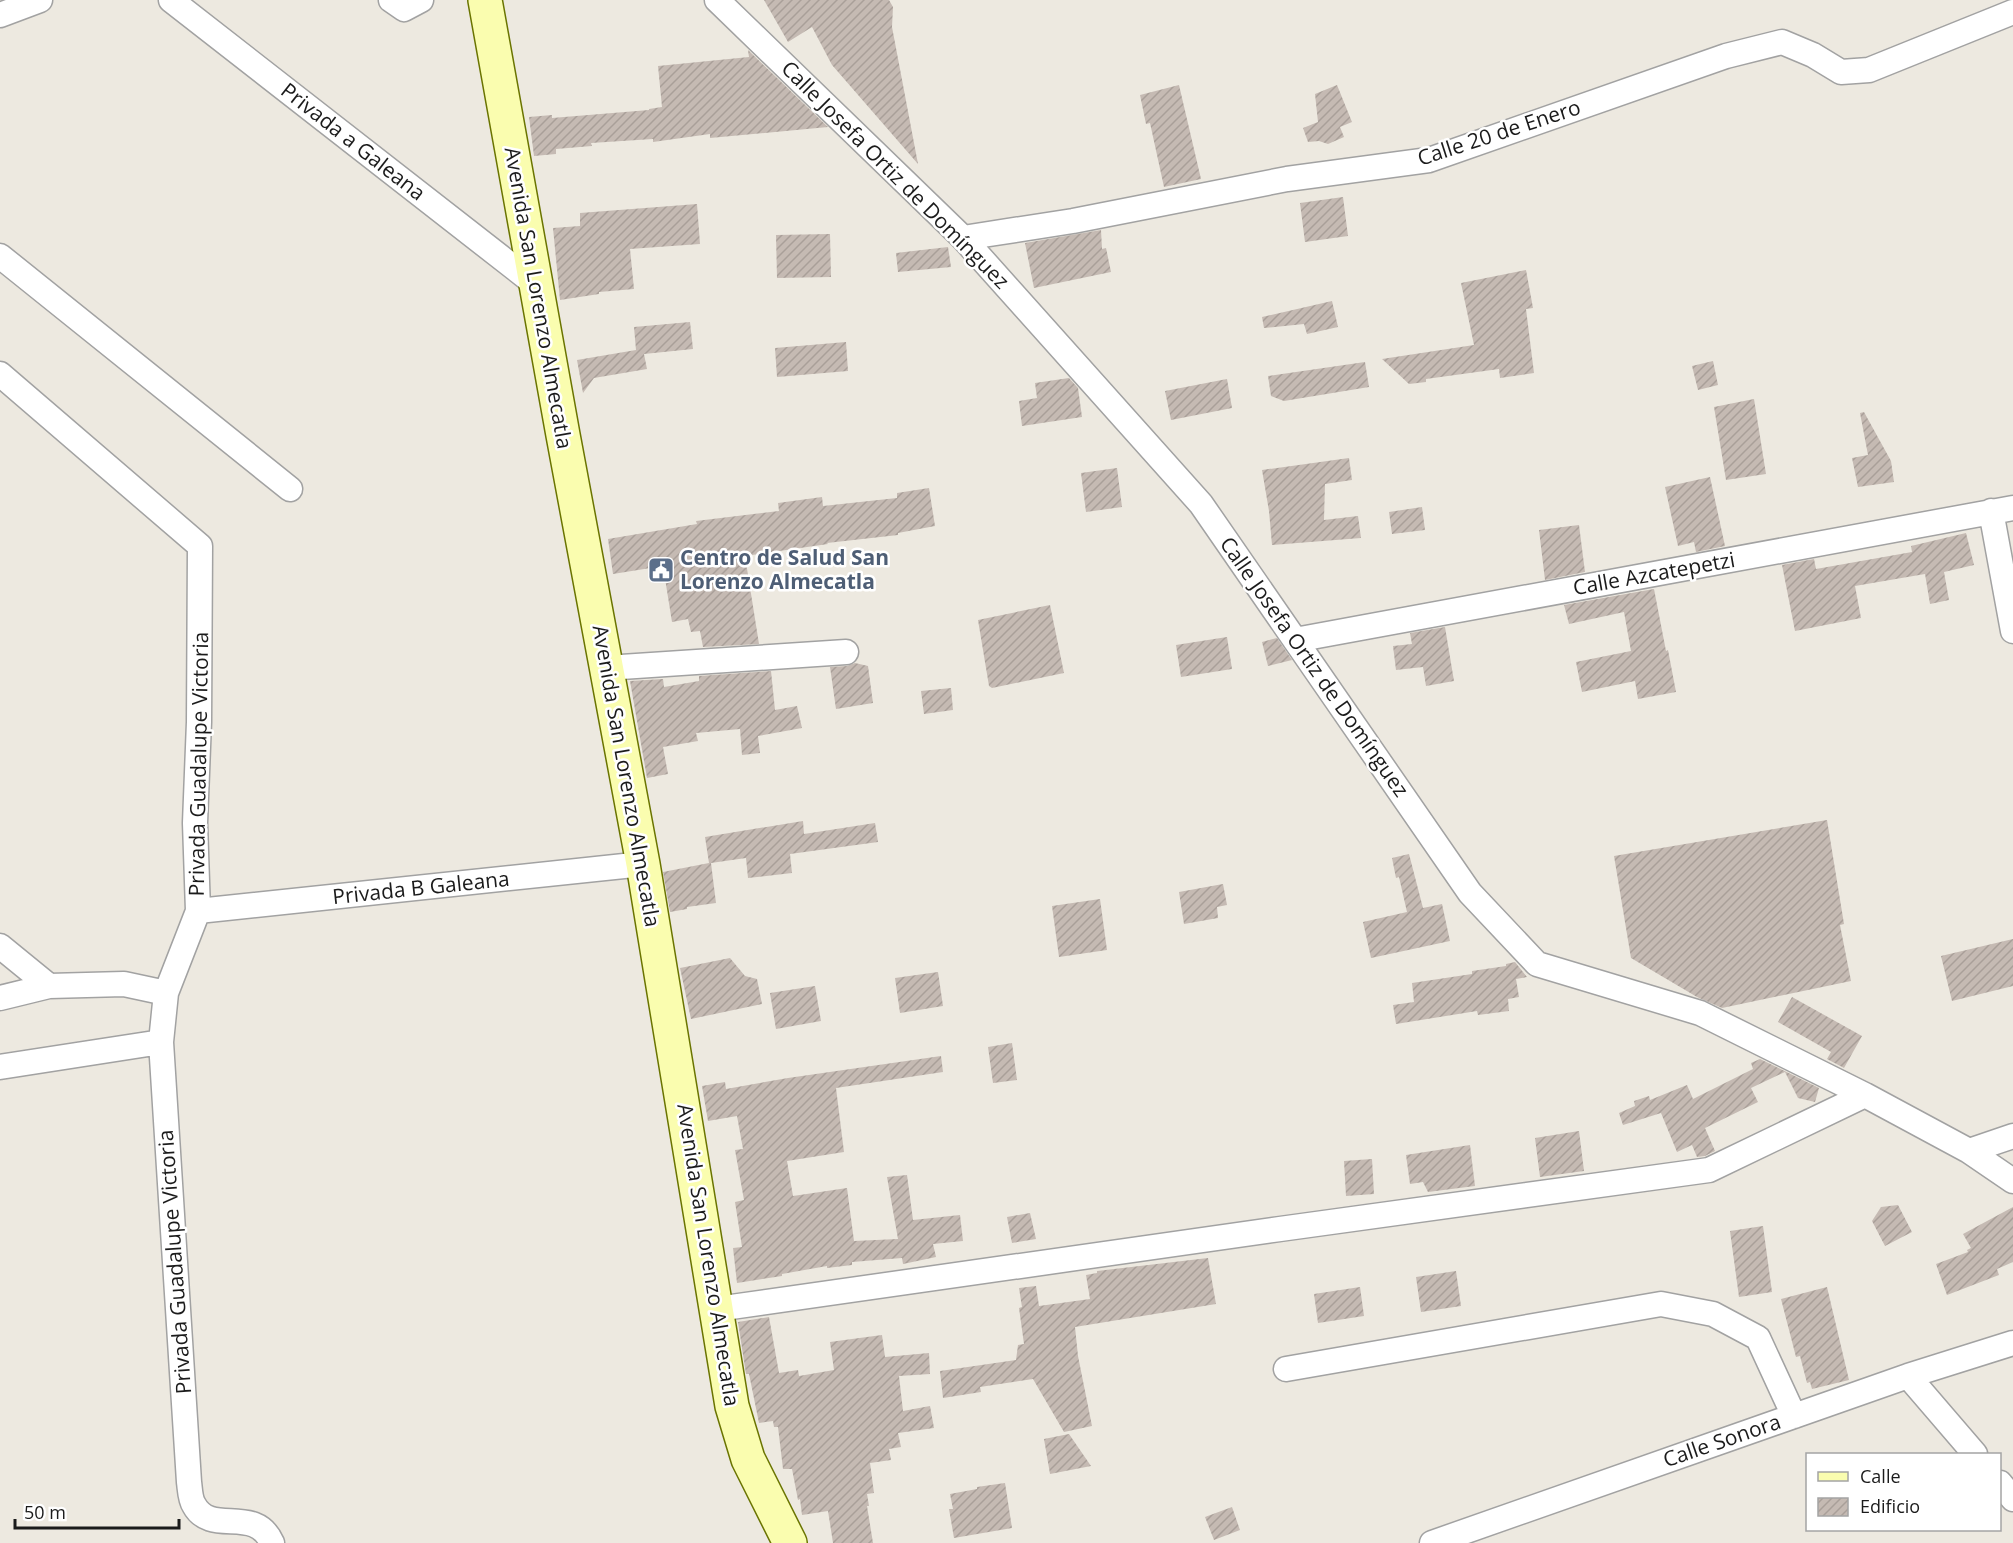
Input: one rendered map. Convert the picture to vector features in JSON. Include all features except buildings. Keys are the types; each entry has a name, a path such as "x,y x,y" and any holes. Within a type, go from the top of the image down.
{"main road":[{"name":"Avenida San Lorenzo Almecatla","path":"485,0 535,284 643,864 732,1406 748,1460 790,1543"}],"street":[{"path":"0,15 40,0"},
{"name":"Privada a Galeana","path":"171,0 535,284"},
{"path":"392,0 404,9 421,0"},
{"name":"Calle Josefa Ortiz de Domínguez","path":"717,0 963,238 1201,504 1470,893 1537,964 1700,1013 1865,1095 1969,1151 2013,1181"},
{"name":"Calle 20 de Enero","path":"963,238 1073,221 1287,179 1429,160 1726,56 1782,42 1813,55 1841,72 1869,70 2013,12"},
{"path":"0,256 290,489"},
{"name":"Privada Guadalupe Victoria","path":"0,374 200,546 199,711 195,823 198,911 166,993 160,1042 189,1482 193,1504 202,1516 217,1521 254,1524 265,1530 272,1543"},
{"path":"2002,509 2013,631"},
{"name":"Calle Azcatepetzi","path":"1294,640 2002,509"},
{"path":"606,668 846,652"},
{"name":"Privada B Galeana","path":"198,911 643,864"},
{"path":"0,946 49,987"},
{"path":"0,998 49,987 123,984 166,993"},
{"path":"0,1067 160,1042"},
{"path":"717,1309 1709,1170 1865,1095"},
{"path":"1969,1151 2013,1136"},
{"path":"1286,1369 1660,1304 1713,1314 1758,1338 1794,1416"},
{"name":"Calle Sonora","path":"1432,1543 1908,1376 2013,1343"},
{"path":"1908,1376 1973,1453"},
{"path":"2001,1484 2013,1498"}],"place":[{"name":"Centro de Salud San Lorenzo Almecatla","path":"661,570"}]}
